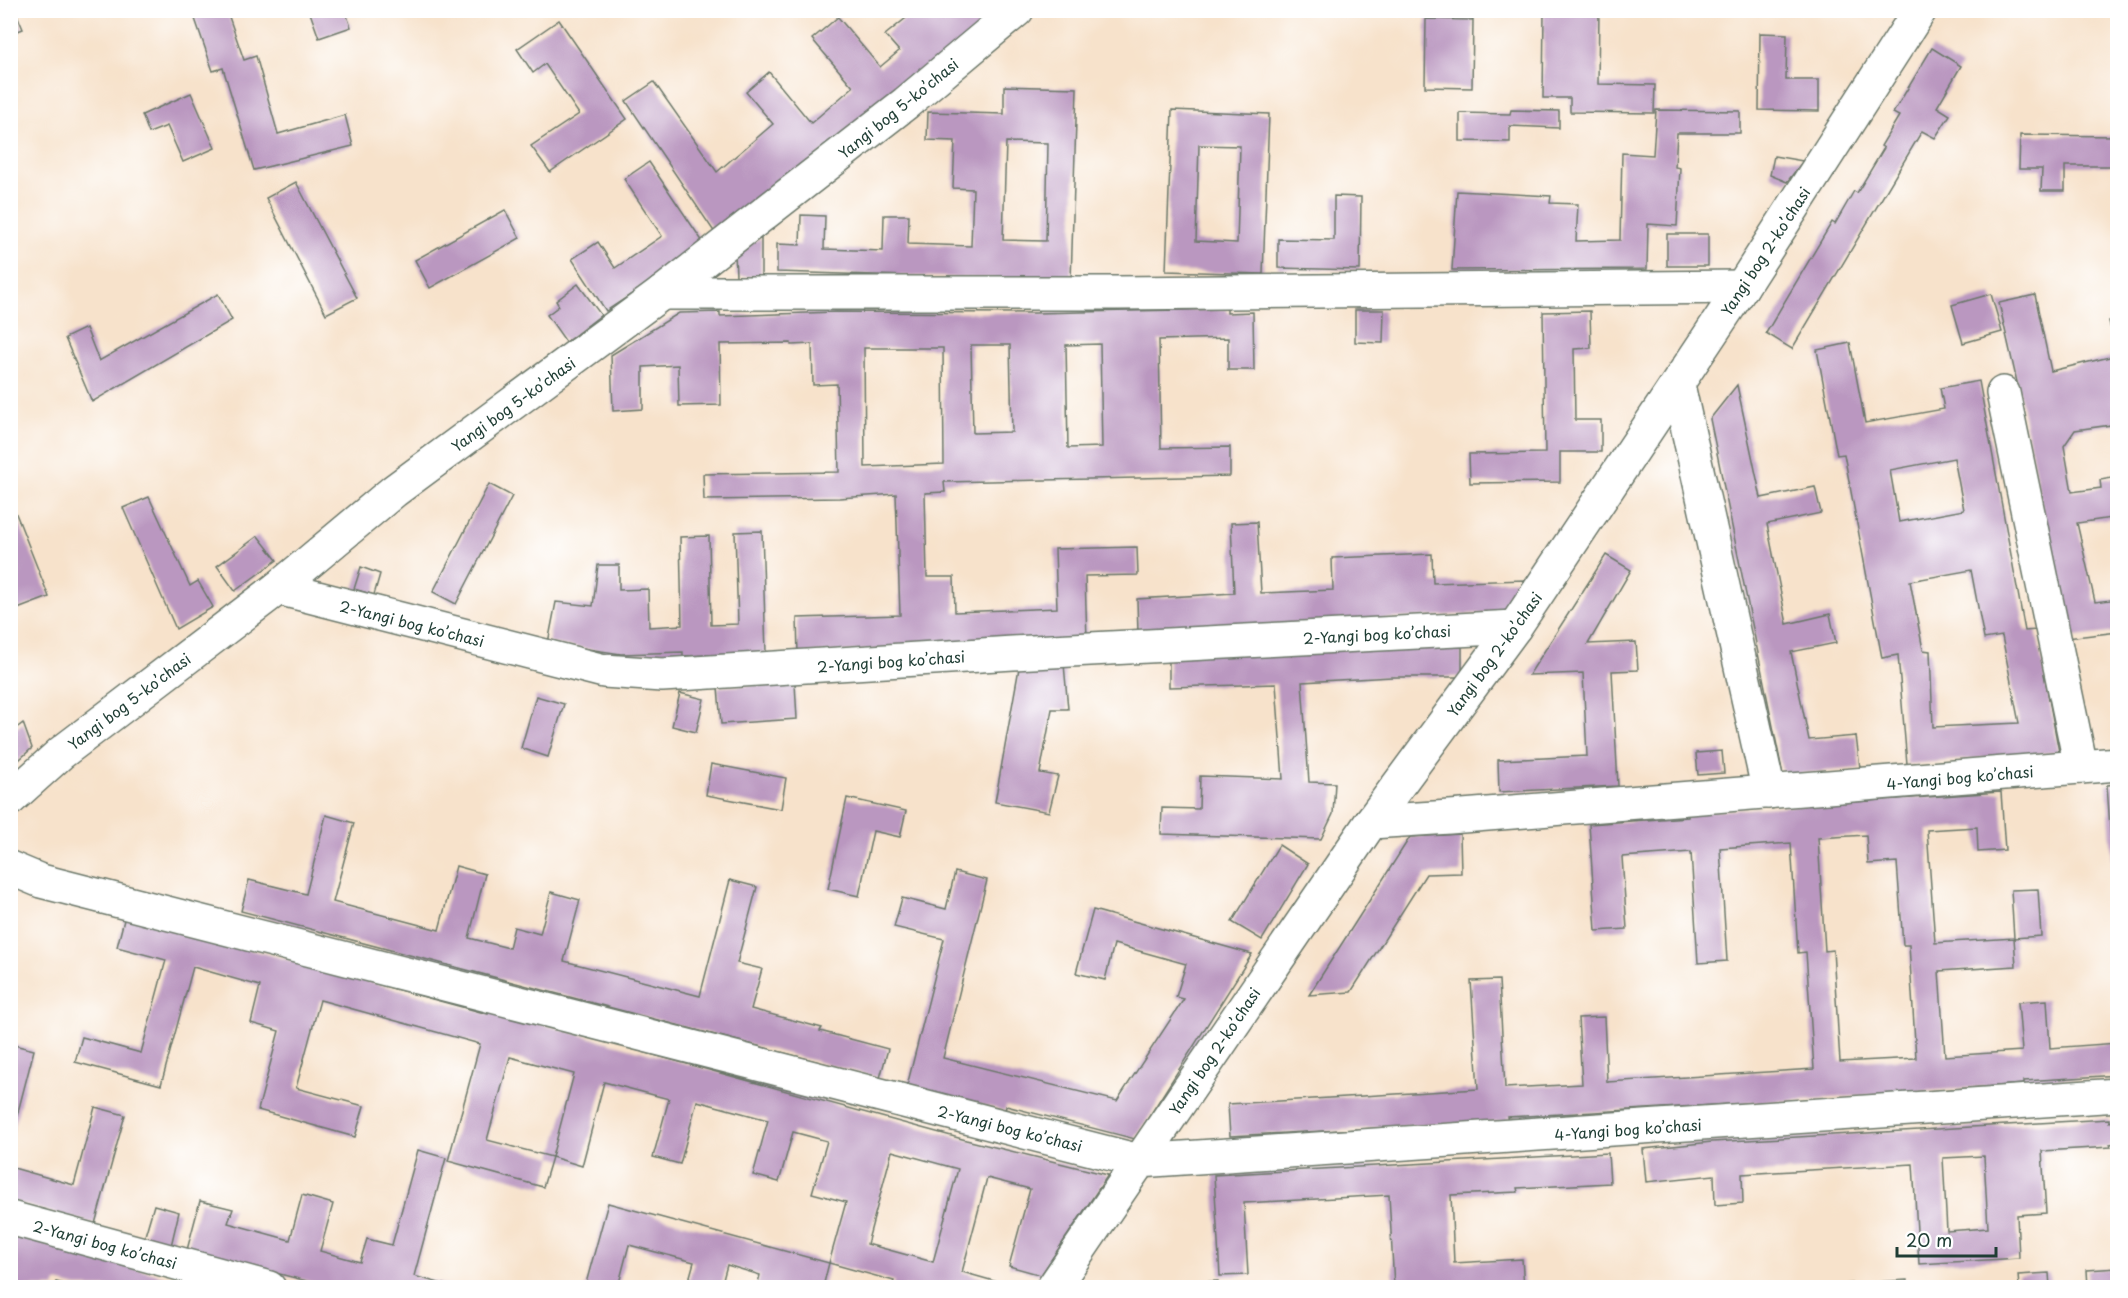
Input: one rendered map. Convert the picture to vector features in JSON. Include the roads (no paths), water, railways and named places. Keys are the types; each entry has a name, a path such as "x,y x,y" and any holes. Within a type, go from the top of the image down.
{"street":[{"name":"Yangi bog 5-koʼchasi","path":"10,799 61,753 278,588 394,491 662,293 906,103 1017,10"},
{"name":"Yangi bog 2-koʼchasi","path":"1053,1287 1371,822 1515,627 1678,385 1920,10"},
{"path":"662,293 1116,293 1742,287"},
{"path":"1678,385 1768,792"},
{"path":"2003,393 2081,767"},
{"name":"2-Yangi bog koʼchasi","path":"278,588 604,670 662,675 1037,652 1515,627"},
{"name":"4-Yangi bog koʼchasi","path":"1371,822 2118,764"},
{"name":"2-Yangi bog koʼchasi","path":"10,868 53,884 1139,1161"},
{"name":"4-Yangi bog koʼchasi","path":"1139,1161 2118,1095"},
{"name":"2-Yangi bog koʼchasi","path":"10,1218 269,1287"}]}
